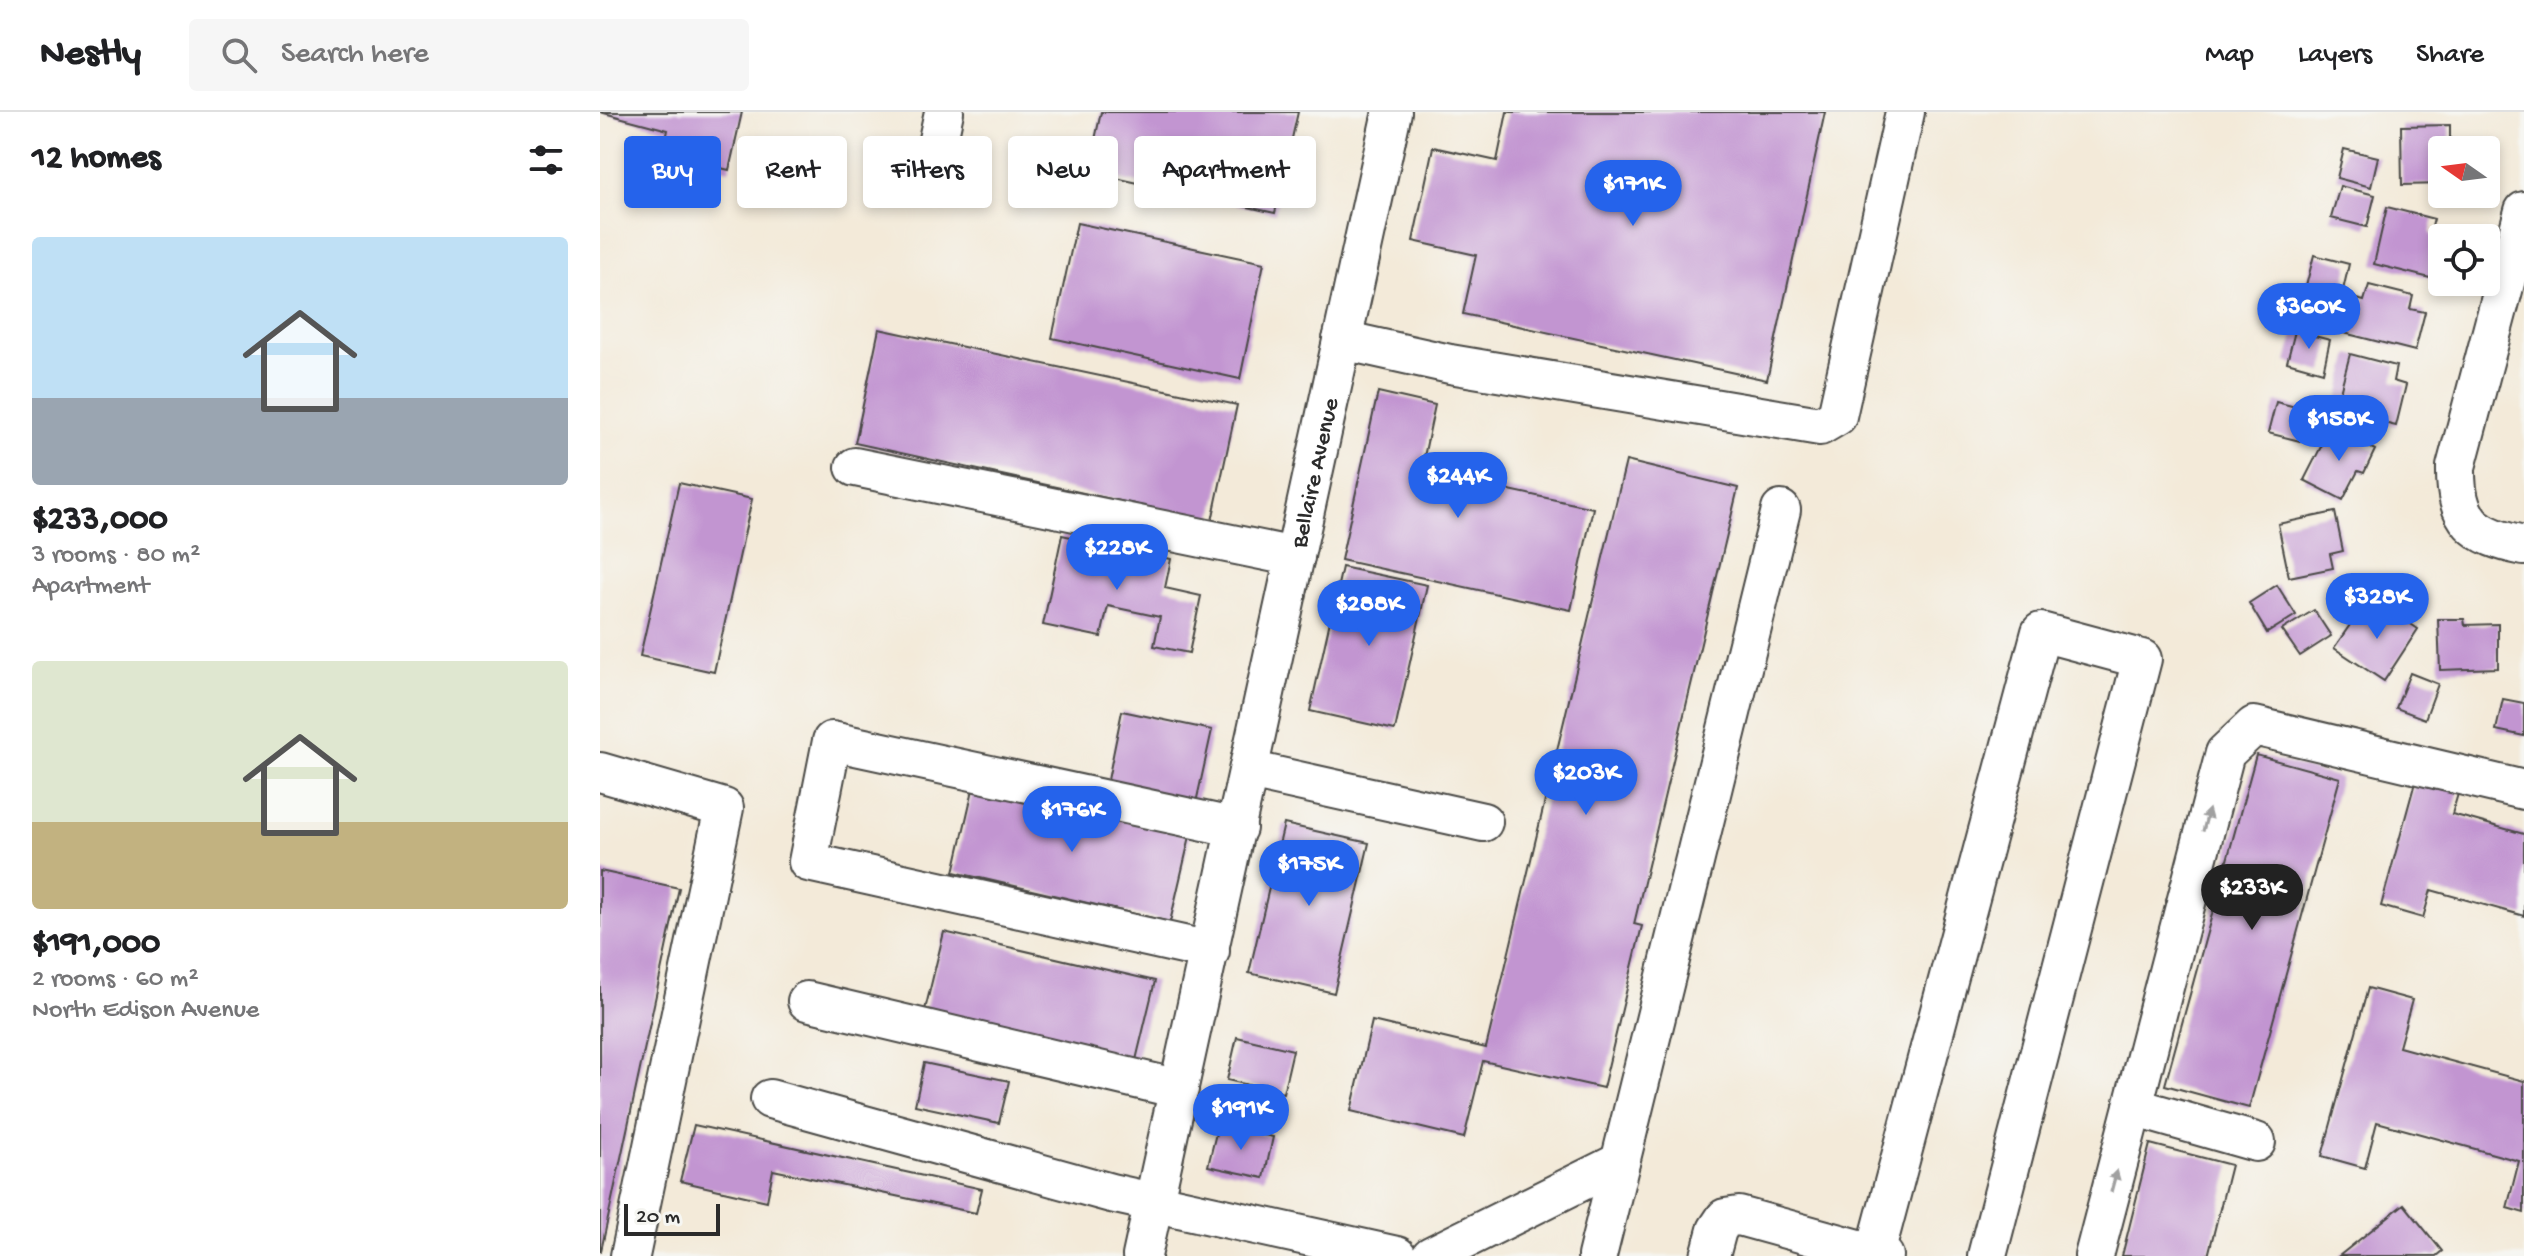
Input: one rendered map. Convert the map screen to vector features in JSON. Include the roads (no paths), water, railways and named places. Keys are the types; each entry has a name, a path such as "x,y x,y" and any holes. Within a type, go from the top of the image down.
{"street":[{"path":"939,136 944,112"},
{"name":"Bellaire Avenue","path":"1142,1256 1392,112"},
{"path":"1342,340 1450,364 1820,426 1829,423 1837,416 1905,112"},
{"path":"2524,211 2456,467 2456,489 2470,525 2493,538 2524,546"},
{"path":"855,467 1295,557"},
{"path":"1597,1256 1781,510"},
{"path":"1710,1256 1717,1230 1725,1218 1739,1216 1879,1255 2041,632 2142,659 1987,1256"},
{"path":"2094,1256 2225,753 2254,726 2524,790"},
{"path":"1210,951 808,862 832,741 1237,828"},
{"path":"1249,770 1483,822"},
{"path":"600,772 724,808 630,1256"},
{"path":"807,1001 1179,1089"},
{"path":"770,1099 1331,1249 1397,1256"},
{"path":"2133,1107 2256,1142"},
{"path":"1431,1256 1620,1162"}]}
